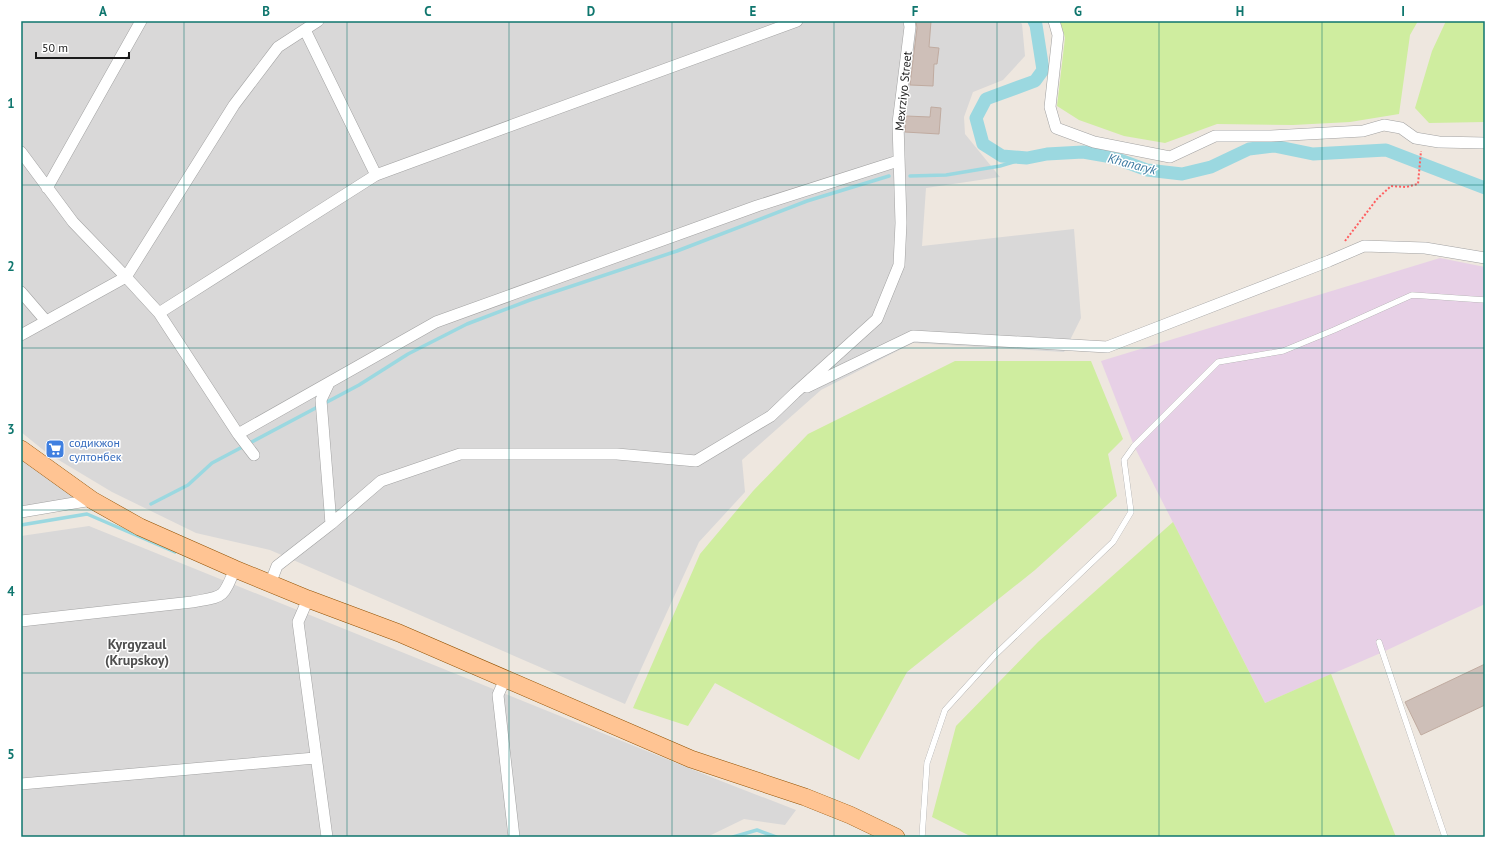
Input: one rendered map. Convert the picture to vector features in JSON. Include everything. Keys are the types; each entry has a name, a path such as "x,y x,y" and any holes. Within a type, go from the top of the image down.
{"main road":[{"path":"21,449 92,500 140,527 236,570 399,633 691,759 804,797 850,815 896,837"}],"street":[{"path":"47,188 141,21"},
{"path":"21,335 126,277 234,105 278,47 318,21"},
{"path":"159,313 376,175 797,21"},
{"name":"Mexrziyo Street","path":"270,584 277,566 331,524 380,481 460,454 617,454 696,461 771,416 877,319 899,265 901,223 898,123 910,28 909,21"},
{"path":"1054,21 1058,35 1050,107 1056,128 1094,142 1170,157 1215,136 1271,136 1363,131 1384,125 1401,128 1415,138 1422,140 1485,143"},
{"path":"305,30 376,175"},
{"path":"21,152 73,222 159,313 240,438 253,455"},
{"path":"240,438 329,382 436,322 757,206 898,161"},
{"path":"795,393 913,336 1107,347 1364,246 1426,248 1485,258"},
{"path":"21,292 46,321"},
{"path":"329,382 322,400 331,524"},
{"path":"21,512 92,500"},
{"path":"21,621 192,602 220,597 226,591 236,570"},
{"path":"308,599 298,622 326,837"},
{"path":"505,679 498,695 514,837"},
{"path":"21,784 315,758"}],"lane":[{"path":"922,837 927,763 945,710 995,655 1113,542 1132,512 1124,460 1134,446 1218,362 1283,351 1412,296 1485,300"},
{"path":"1379,642 1445,837"}],"path":[{"path":"1344,242 1377,199 1391,186 1406,187 1418,184 1422,140"}],"shaded area":[{"path":"21,21 1019,21 1022,24 1025,56 1003,80 973,92 964,117 965,134 1000,177 926,188 922,246 1074,229 1081,318 1064,352 913,343 821,390 742,460 745,492 699,542 625,704 270,550 196,533 112,492 47,453 21,432"},
{"path":"1440,258 1485,267 1485,604 1383,652 1265,703 1134,446 1101,361"},
{"path":"21,457 86,506 21,517"},
{"path":"89,526 796,810 785,825 744,819 707,837 21,837 21,536"}],"green space":[{"path":"1060,21 1418,21 1410,35 1399,114 1350,122 1293,125 1217,124 1165,143 1124,136 1079,120 1057,106 1065,38"},
{"path":"1446,21 1485,21 1485,122 1429,123 1415,108 1432,51"},
{"path":"955,361 1091,361 1123,439 1108,454 1117,496 1035,570 907,672 859,760 715,683 688,726 633,708 700,554 753,491 808,434"},
{"path":"1173,522 1265,703 1331,674 1396,837 972,837 932,817 956,726 1038,642"}],"building":[{"path":"916,21 931,21 929,47 939,48 937,64 934,64 933,86 910,85 917,28"},
{"path":"931,107 941,108 939,134 905,132 906,116 930,117"},
{"path":"1485,664 1485,705 1421,735 1405,702"}],"waterway":[{"name":"Khanaryk","path":"1034,21 1036,25 1043,70 1035,81 986,99 976,118 983,144 1002,156 1027,158 1047,154 1083,152 1112,157 1147,170 1182,174 1211,167 1249,149 1274,146 1313,154 1386,150 1485,188"},
{"path":"910,176 946,175 1000,166 1027,158"},
{"path":"151,504 188,485 212,463 359,385 408,354 467,324 530,300 677,251 807,201 889,176"},
{"path":"21,525 87,514 175,552"},
{"path":"733,837 757,830 776,837"}],"place":[{"name":"содикжон султонбек","path":"55,449"}],"district":[{"name":"Kyrgyzaul (Krupskoy)","path":"137,652"}]}
